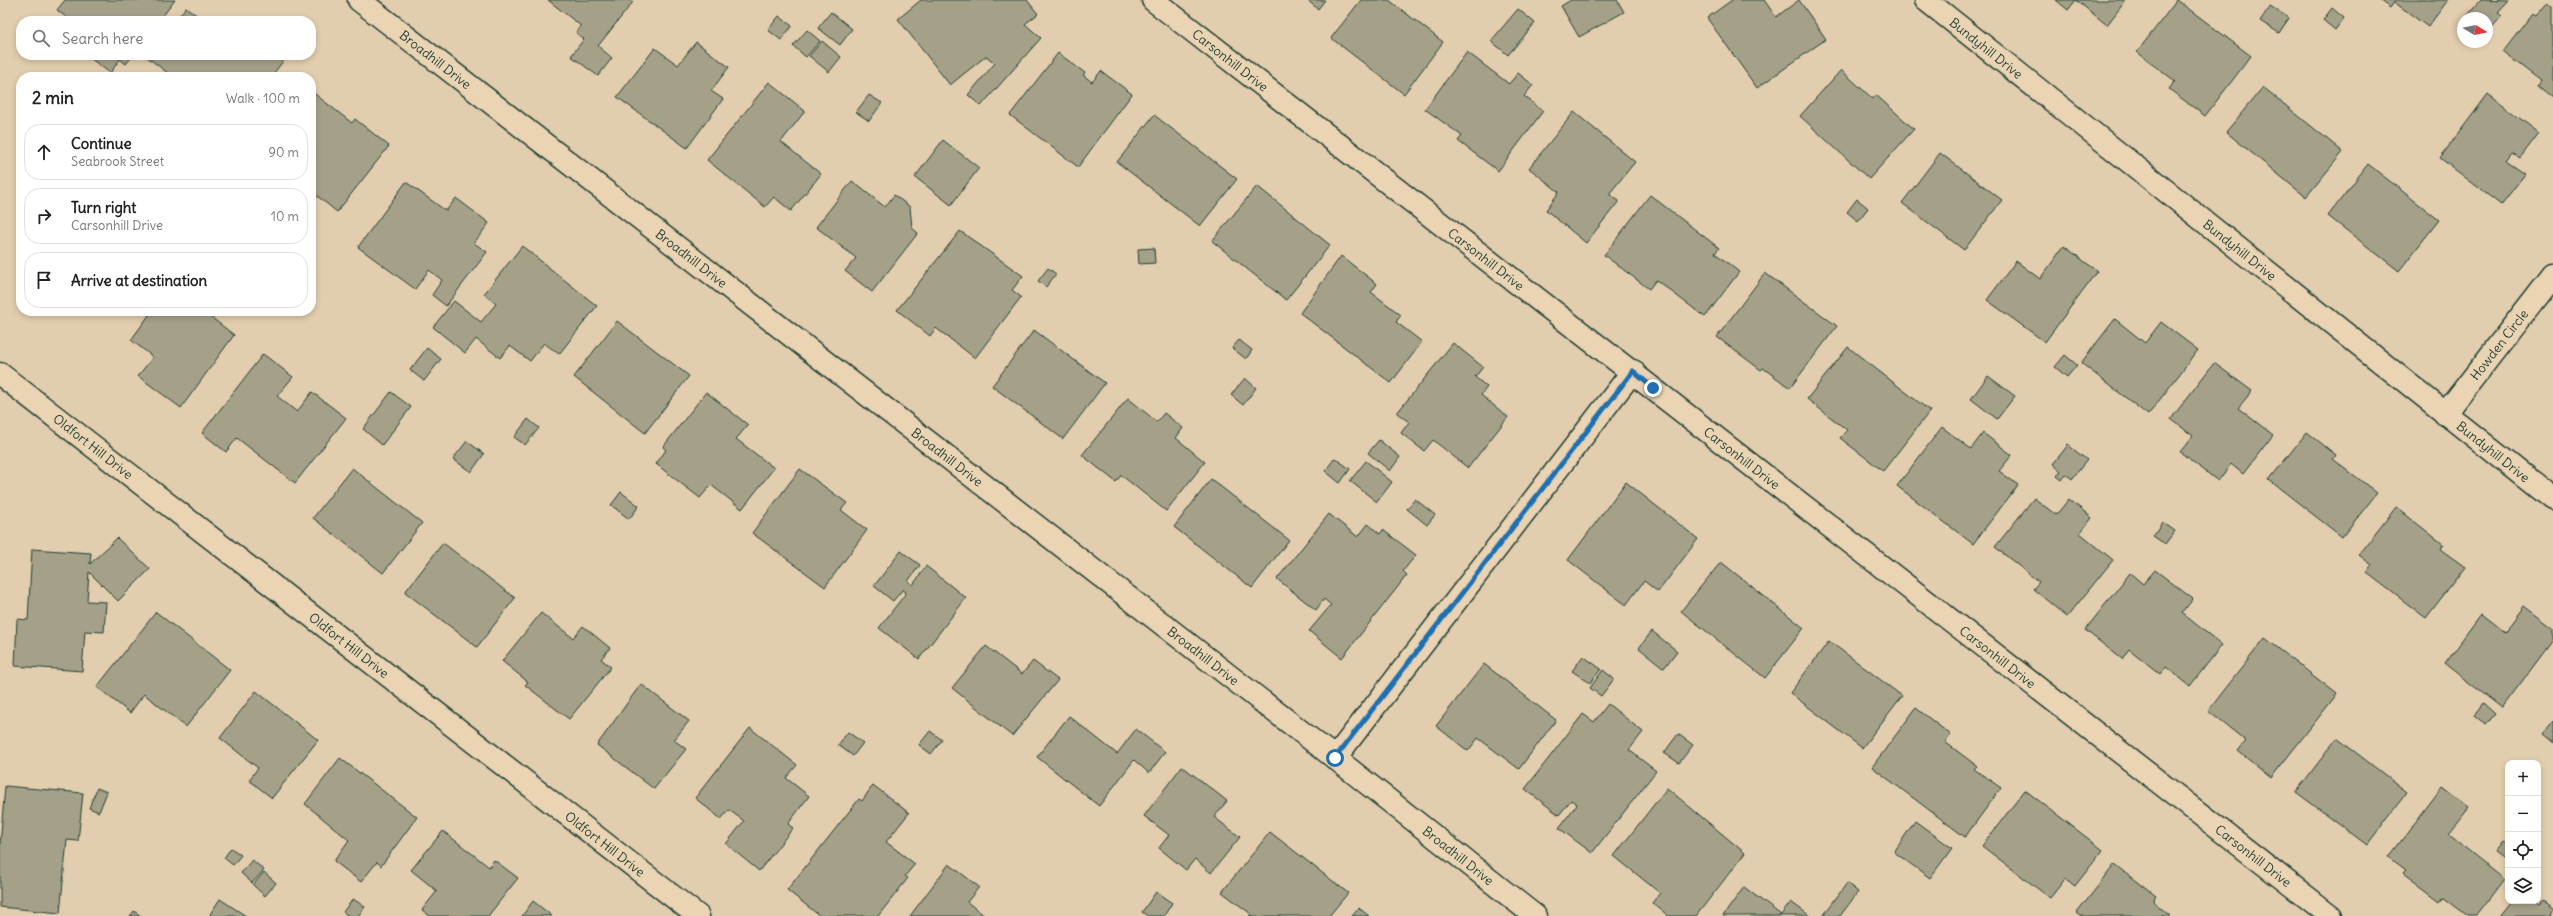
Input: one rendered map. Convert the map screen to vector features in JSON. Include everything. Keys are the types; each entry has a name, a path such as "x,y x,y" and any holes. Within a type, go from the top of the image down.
{"street":[{"name":"Broadhill Drive","path":"359,0 1335,758 1535,916"},
{"name":"Carsonhill Drive","path":"1153,0 1633,371 2331,916"},
{"name":"Bundyhill Drive","path":"1926,0 2553,499"},
{"name":"Howden Circle","path":"2445,414 2553,275"},
{"path":"1335,758 1633,371"},
{"name":"Oldfort Hill Drive","path":"0,374 698,916"}],"building":[{"path":"65,0 175,0 163,16 65,16 57,10"},
{"path":"548,0 630,0 633,2 598,46 612,58 598,76 571,56 584,39 576,33 581,26"},
{"path":"921,0 1027,0 1038,14 1025,24 1041,38 981,106 968,95 995,63 986,56 950,85 898,19"},
{"path":"1307,0 1325,0 1318,9"},
{"path":"1361,0 1389,0 1443,42 1404,94 1331,38"},
{"path":"1571,0 1617,0 1624,12 1579,37 1561,6"},
{"path":"1732,0 1764,0 1776,17 1799,0 1826,39 1757,88 1707,18"},
{"path":"2056,0 2076,0 2068,10"},
{"path":"2076,0 2126,0 2107,25"},
{"path":"2177,0 2251,56 2205,116 2169,89 2175,81 2137,52"},
{"path":"2379,0 2448,0 2428,27 2394,2 2390,8"},
{"path":"2481,0 2509,1 2498,13 2502,16 2493,26 2493,12 2471,12"},
{"path":"2548,2 2553,6 2553,98 2538,86 2541,81 2503,52 2532,14 2536,16"},
{"path":"2270,6 2289,18 2279,33 2260,21"},
{"path":"186,7 198,16 179,16"},
{"path":"2332,8 2344,18 2335,30 2323,20"},
{"path":"1518,9 1535,23 1508,55 1491,41"},
{"path":"831,12 852,29 840,45 818,28"},
{"path":"779,16 792,26 781,40 768,30"},
{"path":"807,30 820,41 806,57 793,46"},
{"path":"822,41 841,57 829,72 809,56"},
{"path":"696,42 729,67 711,91 723,99 687,148 617,97 655,48 678,65"},
{"path":"1467,52 1509,84 1518,73 1533,85 1524,96 1543,111 1498,171 1458,141 1462,136 1425,109"},
{"path":"1058,53 1085,73 1083,75 1092,82 1101,71 1132,94 1078,167 1010,115"},
{"path":"93,60 119,60 111,72"},
{"path":"121,60 129,60 126,64"},
{"path":"151,60 283,61 275,72 166,72"},
{"path":"1841,70 1873,99 1876,95 1914,129 1869,179 1800,116"},
{"path":"769,82 805,111 781,142 821,174 791,211 774,197 765,207 707,160"},
{"path":"2263,87 2343,152 2306,197 2226,132"},
{"path":"2488,94 2539,133 2520,158 2511,152 2505,160 2525,174 2501,205 2440,158"},
{"path":"316,95 352,123 355,119 389,146 337,212 316,195"},
{"path":"869,95 882,103 869,121 856,112"},
{"path":"1574,112 1635,162 1609,194 1619,201 1586,243 1546,210 1559,192 1529,168"},
{"path":"1154,115 1237,179 1200,226 1117,162"},
{"path":"943,140 979,168 951,205 915,177"},
{"path":"1940,153 2002,200 1964,250 1902,203"},
{"path":"2368,164 2439,220 2399,271 2328,216"},
{"path":"852,181 885,207 894,195 910,207 912,228 918,233 872,292 845,271 856,258 816,227"},
{"path":"406,182 446,211 456,198 489,223 474,243 487,252 446,306 432,295 442,280 429,270 415,289 358,247"},
{"path":"1257,186 1330,245 1286,300 1212,241"},
{"path":"1650,195 1719,248 1715,253 1739,272 1705,317 1656,280 1649,289 1604,255"},
{"path":"1857,199 1868,208 1858,221 1847,212"},
{"path":"960,231 1023,276 1012,290 1021,297 975,358 936,328 930,336 897,310"},
{"path":"522,246 597,306 559,354 544,343 530,361 510,346 500,358 476,339 465,353 433,327 454,301 481,322 496,304 484,294"},
{"path":"2064,246 2097,271 2045,342 1987,300 2016,261 2040,279"},
{"path":"1154,248 1155,263 1139,264 1138,249"},
{"path":"1341,256 1377,284 1371,292 1401,315 1396,322 1422,342 1391,383 1300,313"},
{"path":"1048,268 1056,274 1046,287 1038,281"},
{"path":"1765,273 1837,326 1790,388 1763,368 1761,370 1717,337"},
{"path":"148,316 209,316 234,335 181,408 138,376 153,357 131,340"},
{"path":"2115,319 2145,343 2161,322 2198,350 2148,415 2081,363"},
{"path":"617,321 689,376 645,433 574,377"},
{"path":"1034,330 1105,383 1063,439 992,386"},
{"path":"1239,340 1252,350 1246,359 1232,348"},
{"path":"1453,343 1483,367 1475,377 1487,387 1481,395 1508,417 1468,468 1433,440 1424,451 1401,433 1409,422 1397,413"},
{"path":"1848,347 1930,411 1883,471 1840,438 1847,430 1807,399"},
{"path":"427,348 441,359 424,381 410,370"},
{"path":"263,354 293,377 277,396 297,412 312,392 346,418 295,483 237,438 226,452 202,433"},
{"path":"2065,355 2077,365 2067,377 2055,367"},
{"path":"2214,363 2252,391 2238,408 2273,435 2243,474 2231,464 2218,481 2180,452 2193,436 2171,419"},
{"path":"1988,376 2015,396 1997,419 1971,399"},
{"path":"1245,378 1256,388 1243,405 1231,395"},
{"path":"391,392 411,407 382,445 363,429"},
{"path":"706,392 748,425 736,439 774,468 742,509 711,485 700,498 656,464 666,450 663,447"},
{"path":"1128,398 1157,422 1164,413 1183,428 1176,438 1205,462 1166,511 1121,475 1116,482 1082,455"},
{"path":"528,419 539,428 525,445 514,437"},
{"path":"1942,427 1971,449 1983,433 2012,455 1999,471 2018,485 1973,544 1897,486"},
{"path":"2307,432 2336,455 2333,459 2377,493 2342,537 2269,480"},
{"path":"1379,440 1400,457 1390,471 1368,453"},
{"path":"467,441 484,454 471,472 453,459"},
{"path":"2068,445 2087,460 2072,479 2066,474 2062,480 2057,476 2061,471 2053,464"},
{"path":"1335,458 1350,469 1340,483 1325,471"},
{"path":"1366,461 1392,482 1377,502 1350,481"},
{"path":"352,468 422,523 383,573 313,518"},
{"path":"800,469 847,503 841,510 867,530 825,587 752,533"},
{"path":"1211,479 1289,540 1252,588 1174,527"},
{"path":"1626,482 1698,539 1658,592 1644,581 1626,605 1568,560"},
{"path":"621,492 639,506 629,519 611,505"},
{"path":"2034,498 2056,515 2069,499 2092,518 2080,533 2113,560 2067,617 2033,589 2039,582 1995,547"},
{"path":"1415,499 1435,515 1427,525 1407,509"},
{"path":"2396,507 2443,544 2440,549 2465,567 2426,618 2367,573 2372,565 2359,555"},
{"path":"1329,514 1358,537 1368,524 1380,534 1383,530 1416,555 1403,571 1407,575 1342,658 1309,631 1331,605 1324,599 1316,610 1277,579"},
{"path":"2162,522 2175,531 2165,544 2153,536"},
{"path":"117,538 150,569 118,601 89,572 87,601 106,602 104,632 85,631 82,671 15,666 17,619 28,620 32,549 91,553 90,564"},
{"path":"443,543 515,598 477,647 405,592"},
{"path":"901,551 920,565 908,581 913,585 926,566 966,598 919,659 879,628 906,593 903,589 893,601 874,586"},
{"path":"1721,562 1804,628 1765,678 1681,611"},
{"path":"2155,570 2193,599 2182,613 2222,645 2190,686 2166,667 2160,674 2129,649 2122,659 2085,630 2130,573 2143,584"},
{"path":"2524,606 2553,628 2553,640 2502,708 2445,664 2481,615 2504,633"},
{"path":"156,612 230,670 186,727 144,694 130,713 97,687"},
{"path":"541,613 573,638 583,626 610,648 601,659 611,667 569,719 525,685 528,682 502,661"},
{"path":"1652,631 1677,651 1664,668 1639,648"},
{"path":"2265,638 2337,694 2271,778 2238,751 2246,741 2208,711"},
{"path":"1829,641 1902,696 1862,748 1790,693"},
{"path":"986,646 1022,674 1033,661 1058,680 1012,736 952,688"},
{"path":"1583,656 1601,669 1590,683 1572,671"},
{"path":"1484,664 1556,720 1519,769 1478,738 1468,751 1436,726"},
{"path":"1603,670 1614,679 1601,696 1590,688"},
{"path":"641,684 689,721 674,740 686,749 654,789 597,745"},
{"path":"256,691 318,740 272,798 249,780 258,768 220,738"},
{"path":"2483,703 2495,714 2486,725 2474,715"},
{"path":"1608,704 1643,732 1629,750 1656,771 1592,853 1559,828 1577,804 1571,800 1559,815 1525,789 1583,714 1594,722"},
{"path":"1916,708 1951,735 1945,742 1977,766 1974,769 2001,788 1965,837 1872,767"},
{"path":"1069,716 1117,754 1136,729 1165,752 1149,773 1134,760 1099,806 1037,757"},
{"path":"2553,721 2553,744 2542,735"},
{"path":"750,728 797,765 786,778 809,796 788,824 793,828 759,871 726,844 744,821 729,810 721,819 695,798"},
{"path":"930,731 942,740 931,754 919,745"},
{"path":"848,732 863,743 853,756 838,745"},
{"path":"1678,734 1693,745 1679,763 1664,753"},
{"path":"2337,738 2407,792 2367,845 2296,792"},
{"path":"340,758 417,817 381,866 377,862 361,882 334,861 349,840 305,804"},
{"path":"1182,766 1227,801 1214,817 1240,837 1211,873 1195,859 1186,870 1159,848 1169,835 1144,816"},
{"path":"873,785 909,813 886,842 915,864 905,876 908,878 878,916 820,916 787,890 859,799 862,801"},
{"path":"5,786 83,793 78,841 67,840 60,913 0,907 0,845"},
{"path":"2442,787 2469,808 2448,834 2504,879 2476,916 2468,916 2443,897 2440,901 2403,873 2406,870 2389,857"},
{"path":"97,788 107,792 99,812 89,808"},
{"path":"1667,788 1745,853 1696,916 1669,916 1652,903 1660,893 1614,856"},
{"path":"2025,790 2103,850 2075,886 2065,879 2050,898 1982,846"},
{"path":"1915,821 1952,848 1930,878 1894,852"},
{"path":"443,831 489,867 494,860 518,878 488,916 430,916 422,910 437,891 411,870"},
{"path":"1270,832 1348,893 1329,916 1249,916 1251,914 1222,892"},
{"path":"2502,842 2505,844 2505,860 2494,852"},
{"path":"231,848 241,855 233,865 224,858"},
{"path":"252,860 264,870 252,883 241,873"},
{"path":"949,864 979,887 967,902 985,916 910,916"},
{"path":"2115,864 2156,896 2153,901 2170,916 2081,916 2077,913"},
{"path":"264,872 276,883 265,896 253,885"},
{"path":"1847,883 1858,892 1840,916 1823,916"},
{"path":"1744,887 1781,915 1791,902 1810,916 1723,916"},
{"path":"1156,892 1172,903 1164,916 1148,916 1142,912"},
{"path":"220,899 246,916 212,916 210,914"},
{"path":"353,899 365,907 358,916 349,916 343,912"},
{"path":"533,901 552,916 522,916"},
{"path":"2542,902 2553,910 2550,914 2552,916 2499,916 2509,904 2535,904 2538,906"},
{"path":"1359,908 1369,916 1352,916"},
{"path":"134,911 141,916 130,916"}],"route":[{"path":"1335,758 1633,371 1653,388"}]}
